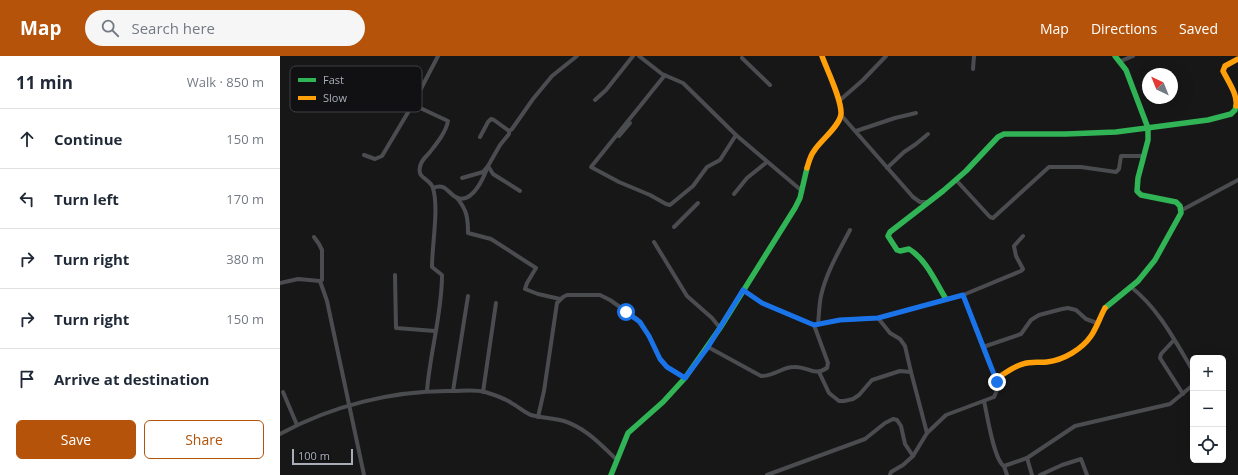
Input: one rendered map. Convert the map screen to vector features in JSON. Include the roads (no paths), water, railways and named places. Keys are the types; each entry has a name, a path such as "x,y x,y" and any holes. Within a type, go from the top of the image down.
{"street":[{"path":"422,87 438,56"},
{"path":"457,198 467,198 472,195 500,145 509,134 509,131 552,76 577,56"},
{"path":"595,100 606,90 632,56"},
{"path":"639,56 665,75 683,83 736,135 802,191"},
{"path":"822,56 838,101 841,115 913,197 920,202 929,202"},
{"path":"838,101 863,80 886,56"},
{"path":"973,69 974,56"},
{"path":"996,379 1021,364 1030,362 1047,362 1064,358 1089,339 1106,307 1145,274 1180,217 1182,210 1178,203 1144,196 1138,192 1136,188 1148,138 1148,127 1134,93 1130,75 1116,56"},
{"path":"1121,61 1133,56"},
{"path":"742,59 770,86"},
{"path":"946,299 929,273 911,250 906,248 898,251 888,237 890,232 956,180 998,137 1008,133 1048,135 1104,133 1208,120 1231,114 1237,107 1237,103 1234,93 1223,71 1225,66 1238,59"},
{"path":"665,75 591,167 619,182 670,205 693,186 707,167 720,160 736,135"},
{"path":"422,108 448,121 447,128 434,148 421,161 419,172 433,188 436,204 432,268 442,275 442,293 427,391"},
{"path":"364,155 376,159 382,156 408,112"},
{"path":"856,132 895,118 916,113"},
{"path":"611,475 628,433 663,402 685,378 708,347 787,223 798,203 810,158 814,150 831,131 841,115"},
{"path":"480,137 491,119 509,131"},
{"path":"604,148 626,130 633,119"},
{"path":"887,168 904,152 928,134"},
{"path":"956,180 990,217 993,218 1049,167 1081,167 1116,172 1119,169 1121,156 1143,156"},
{"path":"734,194 747,178 767,162"},
{"path":"462,178 483,172 488,166"},
{"path":"488,166 493,174 520,191"},
{"path":"1182,210 1238,180"},
{"path":"433,188 438,186 444,188 457,198 464,206 468,217 468,233 491,239 536,268 525,289 538,294 560,299"},
{"path":"674,228 698,203"},
{"path":"708,347 761,376 770,376 784,369 796,367 815,372 819,372 827,368 828,363 816,325 820,298 835,260 850,230"},
{"path":"743,290 762,303 816,325 840,320 878,318 963,295 1021,271 1023,269 1016,256 1014,246 1023,236"},
{"path":"314,237 322,250 323,278 320,281"},
{"path":"654,242 687,296 712,318 720,328"},
{"path":"395,275 396,328 435,331"},
{"path":"280,283 298,279 320,281"},
{"path":"320,281 327,301 364,475"},
{"path":"1131,287 1155,311 1190,366"},
{"path":"538,417 544,391 557,303 563,297 572,294 596,294 604,296 637,320 649,336 660,359 667,367 685,378"},
{"path":"890,475 891,472 903,465 913,456 928,433 946,415 995,396 997,388 996,379 963,295"},
{"path":"454,391 468,296"},
{"path":"483,392 496,302"},
{"path":"983,347 1021,334 1031,320 1040,315 1062,309 1068,308 1076,310 1086,319 1097,323"},
{"path":"878,318 890,333 903,342 905,346 928,433"},
{"path":"1174,340 1161,354 1160,358 1183,394"},
{"path":"819,372 829,393 839,401 853,399 859,395 872,380 900,371 911,372"},
{"path":"1004,466 1027,458 1075,426 1170,404 1190,388"},
{"path":"280,434 314,418 350,406 404,394 427,391 483,392 504,399 529,414 563,421 581,429 592,436 617,460"},
{"path":"283,392 297,425"},
{"path":"984,401 996,456 1001,465 1004,466 1007,475"},
{"path":"767,475 865,439 885,423 893,419 897,420 901,426 905,444 913,456"},
{"path":"1027,458 1032,475"},
{"path":"1040,475 1080,459 1082,460 1087,475"}]}
